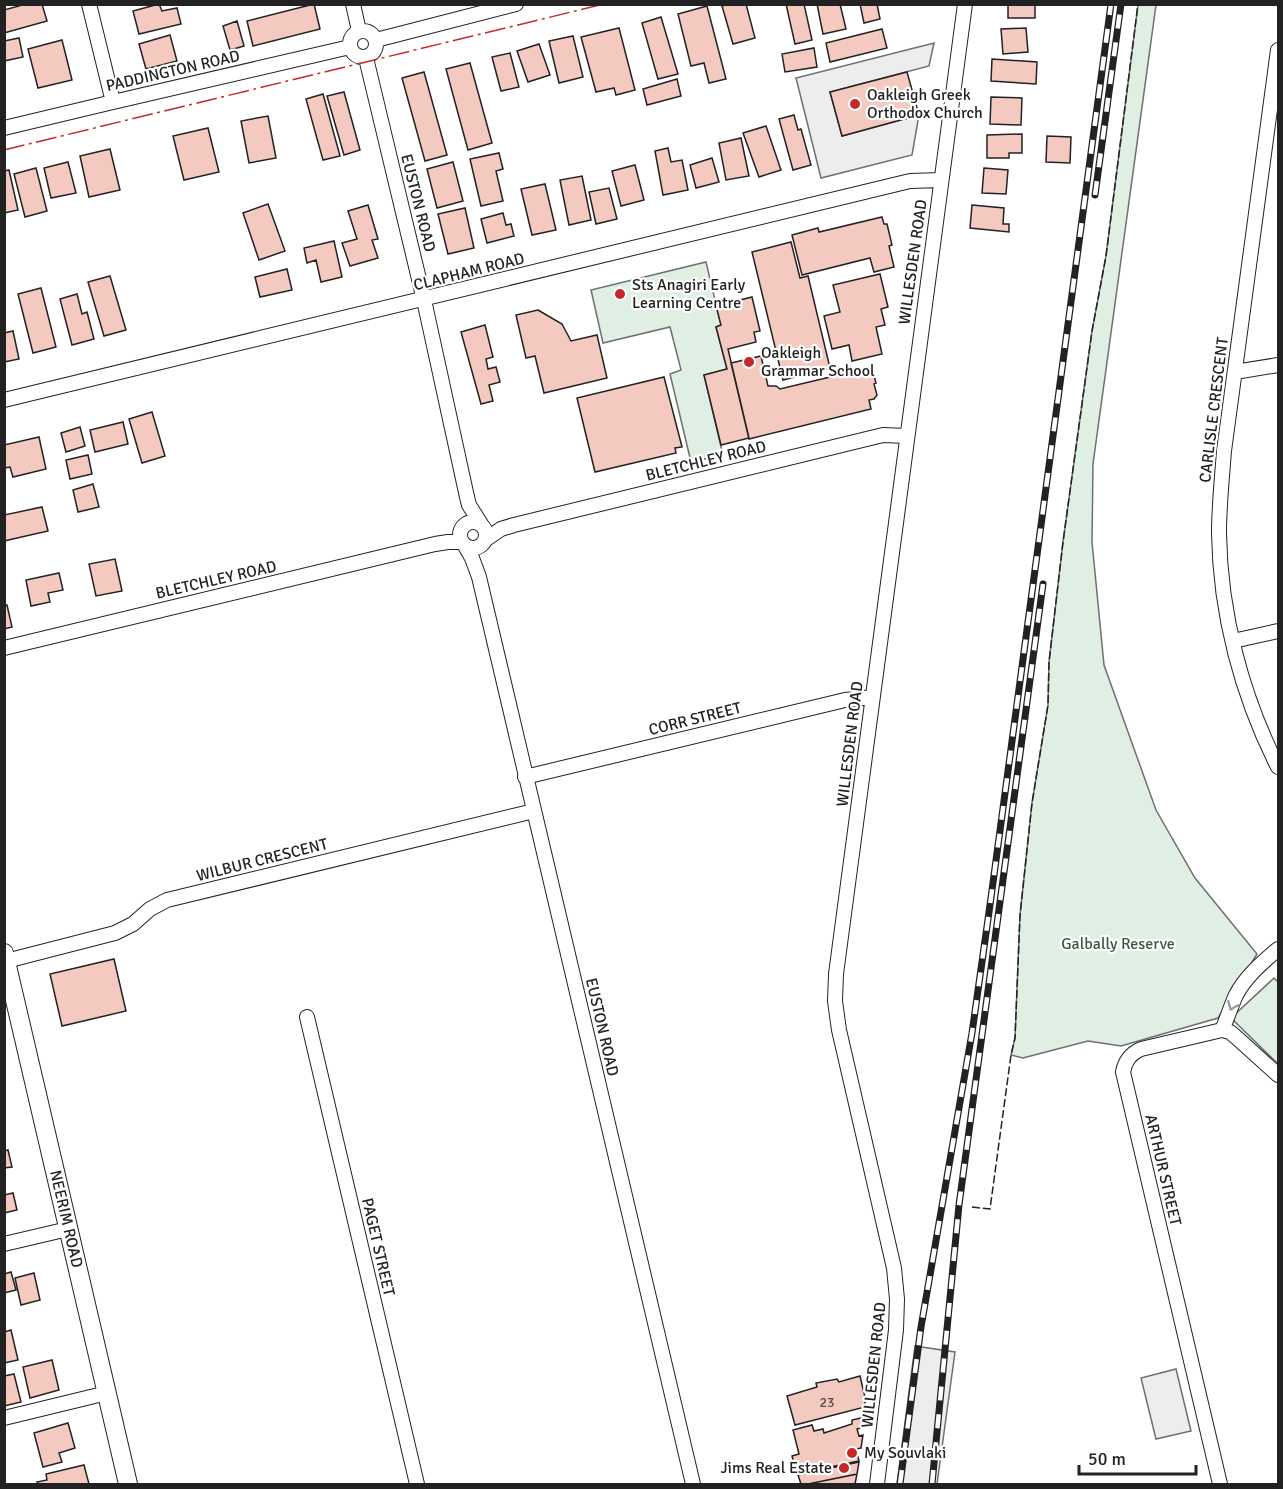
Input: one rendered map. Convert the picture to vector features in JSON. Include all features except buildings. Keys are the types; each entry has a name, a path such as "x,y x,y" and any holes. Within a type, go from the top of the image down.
{"street":[{"path":"89,4 113,102"},
{"path":"353,4 359,32"},
{"path":"376,40 516,4"},
{"name":"WILLESDEN ROAD","path":"877,1485 896,1330 897,1299 894,1268 839,1030 835,1001 836,974 965,4"},
{"path":"359,32 371,33 376,40 374,53 366,58 357,57 351,51 351,39 359,32"},
{"name":"PADDINGTON ROAD","path":"4,128 350,46"},
{"name":"CARLISLE CRESCENT","path":"1278,50 1275,93 1222,473 1219,531 1223,591 1233,641 1252,709 1278,767"},
{"name":"EUSTON ROAD","path":"366,58 424,300 467,497 483,533 478,557 479,577"},
{"name":"CLAPHAM ROAD","path":"4,400 910,182 941,180"},
{"path":"1235,372 1278,365"},
{"name":"BLETCHLEY ROAD","path":"483,533 495,528 883,435 907,436"},
{"name":"EUSTON ROAD","path":"467,497 467,515 462,536 479,577 693,1485"},
{"path":"469,522 477,522 483,533 478,547 474,548 471,548 462,536 469,522"},
{"name":"BLETCHLEY ROAD","path":"4,648 462,536"},
{"path":"1233,641 1278,631"},
{"name":"CORR STREET","path":"525,777 837,701 872,697"},
{"name":"WILBUR CRESCENT","path":"5,957 115,933 133,924 150,909 167,900 534,811"},
{"path":"1278,949 1258,966 1237,994 1222,1030 1230,1032 1278,1075"},
{"name":"NEERIM ROAD","path":"5,957 129,1485"},
{"name":"PAGET STREET","path":"307,1017 417,1485"},
{"name":"ARTHUR STREET","path":"1220,1485 1124,1072 1129,1058 1141,1049 1222,1030"},
{"path":"4,1244 68,1229"},
{"path":"4,1418 107,1393"}],"green space":[{"name":"Galbally Reserve","path":"1138,5 1156,5 1093,464 1092,542 1104,665 1156,810 1195,878 1257,954 1218,1018 1121,1046 1088,1041 1023,1058 1011,1055 1015,1038 1020,915 1032,803 1048,705 1049,662 1063,542 1092,331 1106,256"},
{"path":"706,262 721,325 716,327 727,369 704,375 723,455 691,462 670,374 681,370 670,327 603,343 591,290"},
{"path":"1274,978 1278,982 1278,1064 1231,1018"}],"shaded area":[{"path":"934,43 929,66 830,92 842,136 919,115 912,155 821,178 796,78"},
{"path":"915,1346 955,1352 937,1484 897,1484"},
{"path":"1176,1369 1191,1431 1156,1439 1141,1378"}],"railway":[{"path":"900,1484 921,1327 972,1033 1111,4"},
{"path":"1095,195 1121,4"},
{"path":"932,1484 959,1205 1043,584"}],"fence":[{"path":"972,1207 990,1209 1015,1038 1020,915 1032,803 1048,705 1049,662 1063,542 1092,331 1106,256 1138,4"}],"power":[{"path":"4,150 604,4"}],"place":[{"name":"Oakleigh Greek Orthodox Church","path":"855,104"},
{"name":"Sts Anagiri Early Learning Centre","path":"620,294"},
{"name":"Oakleigh Grammar School","path":"749,362"},
{"name":"My Souvlaki","path":"852,1453"},
{"name":"Jims Real Estate","path":"844,1468"}]}
